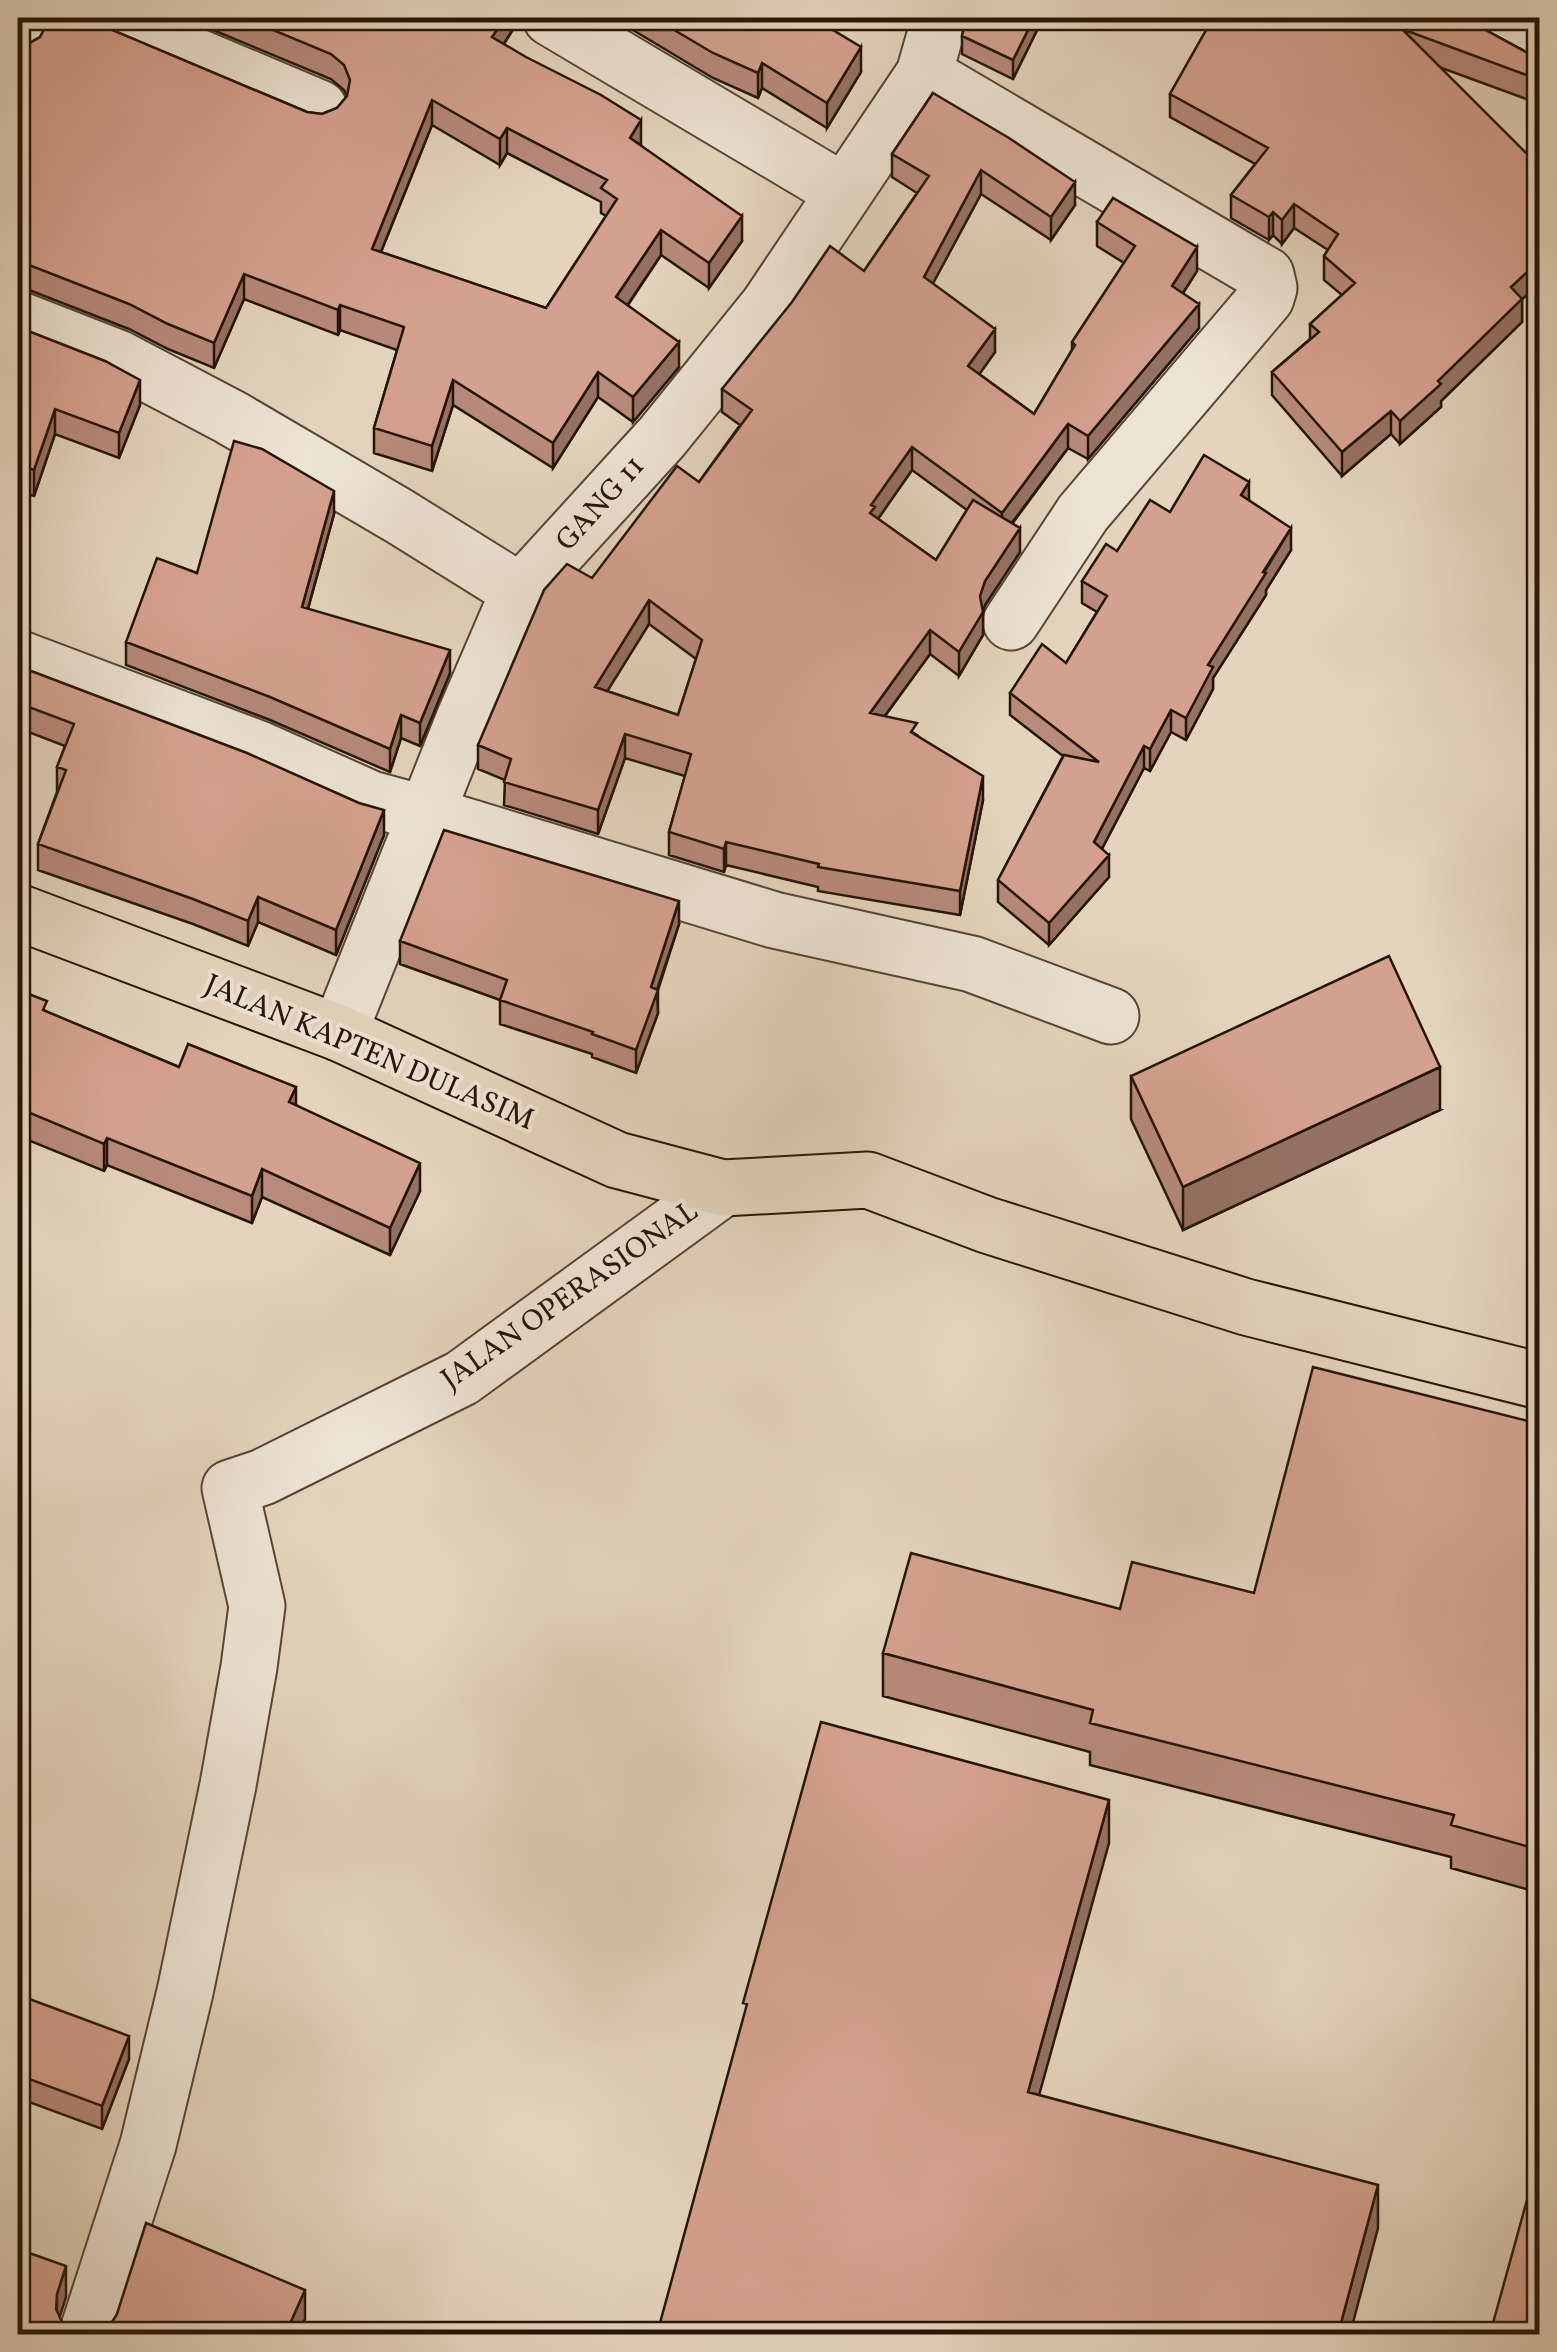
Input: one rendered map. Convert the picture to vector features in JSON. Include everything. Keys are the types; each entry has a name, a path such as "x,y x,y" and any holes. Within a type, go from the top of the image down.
{"main road":[{"name":"JALAN KAPTEN DULASIM","path":"18,912 339,1033 617,1160 722,1188"},
{"name":"JALAN OPERASIONAL","path":"722,1188 868,1180 1004,1231 1246,1307 1540,1381"}],"street":[{"path":"18,40 25,18"},
{"path":"106,18 319,108"},
{"path":"551,18 844,192"},
{"name":"GANG 11","path":"339,1033 464,718 517,596 662,436 768,306 924,74 940,18"},
{"path":"1485,18 1540,48"},
{"path":"924,74 1266,275 1268,282 1266,298 1083,513 1011,622"},
{"path":"18,320 118,358 230,417 521,592"},
{"path":"18,658 259,749 370,799 774,920 972,964 1110,1016"},
{"name":"JALAN OPERASIONAL","path":"88,2334 148,2145 185,1992 249,1666 257,1606 230,1488 262,1477 462,1378 722,1188"}],"building":[{"path":"50,18 88,18 307,112 322,114 337,108 347,96 350,80 344,65 331,54 244,18 505,18 492,37 641,120 630,138 742,216 709,263 661,230 616,297 679,342 633,397 598,372 553,443 453,380 432,446 374,428 404,327 340,305 338,310 244,274 214,343 129,304 18,264 18,45 40,37","holes":["432,100 500,139 507,128 607,180 601,188 617,199 546,308 372,249"]},
{"path":"654,18 813,18 861,47 827,103 762,63 758,73 713,53"},
{"path":"966,18 1034,18 1013,60 962,36"},
{"path":"1213,18 1465,18 1526,52 1540,55 1540,80 1402,29 1540,167 1540,260 1511,287 1522,299 1438,381 1441,384 1400,421 1391,411 1342,452 1272,372 1319,332 1310,324 1355,283 1324,256 1338,234 1294,204 1282,220 1273,212 1269,217 1231,195 1268,148 1170,94"},
{"path":"933,93 1075,182 1051,217 981,170 924,277 995,329 968,366 1034,414 1075,345 1072,342 1135,246 1097,222 1113,198 1197,247 1172,286 1199,304 1088,436 1068,424 1002,513 912,447 871,505 875,507 870,513 936,560 973,500 1020,528 985,581 980,596 983,612 959,652 930,630 870,713 917,723 911,732 983,776 960,891 818,867 819,864 726,842 724,849 669,832 691,754 625,734 598,810 504,782 511,759 478,745 544,590 567,564 592,578 677,466 699,482 752,410 722,389 792,302 830,246 864,271 929,176 892,154","holes":["649,600 702,640 678,715 595,687"]},
{"path":"18,327 105,361 140,380 119,433 55,409 34,470 25,467 18,487"},
{"path":"234,441 262,449 334,491 302,607 450,650 420,723 401,715 390,749 270,697 126,642 157,558 197,573"},
{"path":"1204,455 1249,482 1241,495 1291,528 1208,665 1213,667 1186,718 1171,710 1150,749 1144,746 1094,842 1109,855 1049,923 998,880 1064,755 1099,762 1010,693 1042,644 1066,663 1107,596 1082,581 1106,544 1117,551 1150,500 1170,512"},
{"path":"18,666 384,810 336,930 258,897 248,921 38,844 66,770 57,767 74,724 18,703"},
{"path":"444,830 679,901 651,987 658,990 636,1050 500,1000 507,980 400,941"},
{"path":"1389,956 1440,1067 1183,1187 1131,1076"},
{"path":"18,990 47,1001 43,1010 179,1067 188,1044 296,1087 289,1102 420,1163 390,1228 262,1169 252,1196 107,1138 104,1144 18,1108"},
{"path":"1313,1367 1540,1424 1540,1850 1451,1825 1454,1815 1090,1723 1093,1710 883,1653 911,1553 1120,1609 1132,1562 1254,1593"},
{"path":"821,1722 1109,1800 1028,2092 1378,2185 1338,2334 657,2334"},
{"path":"24,1997 129,2036 102,2106 18,2075 18,2015"},
{"path":"1540,2153 1540,2334 1490,2334"},
{"path":"146,2223 305,2290 288,2328 303,2334 102,2331 117,2314"},
{"path":"18,2249 66,2266 57,2294 56,2309 62,2322 58,2334 18,2334"}]}
